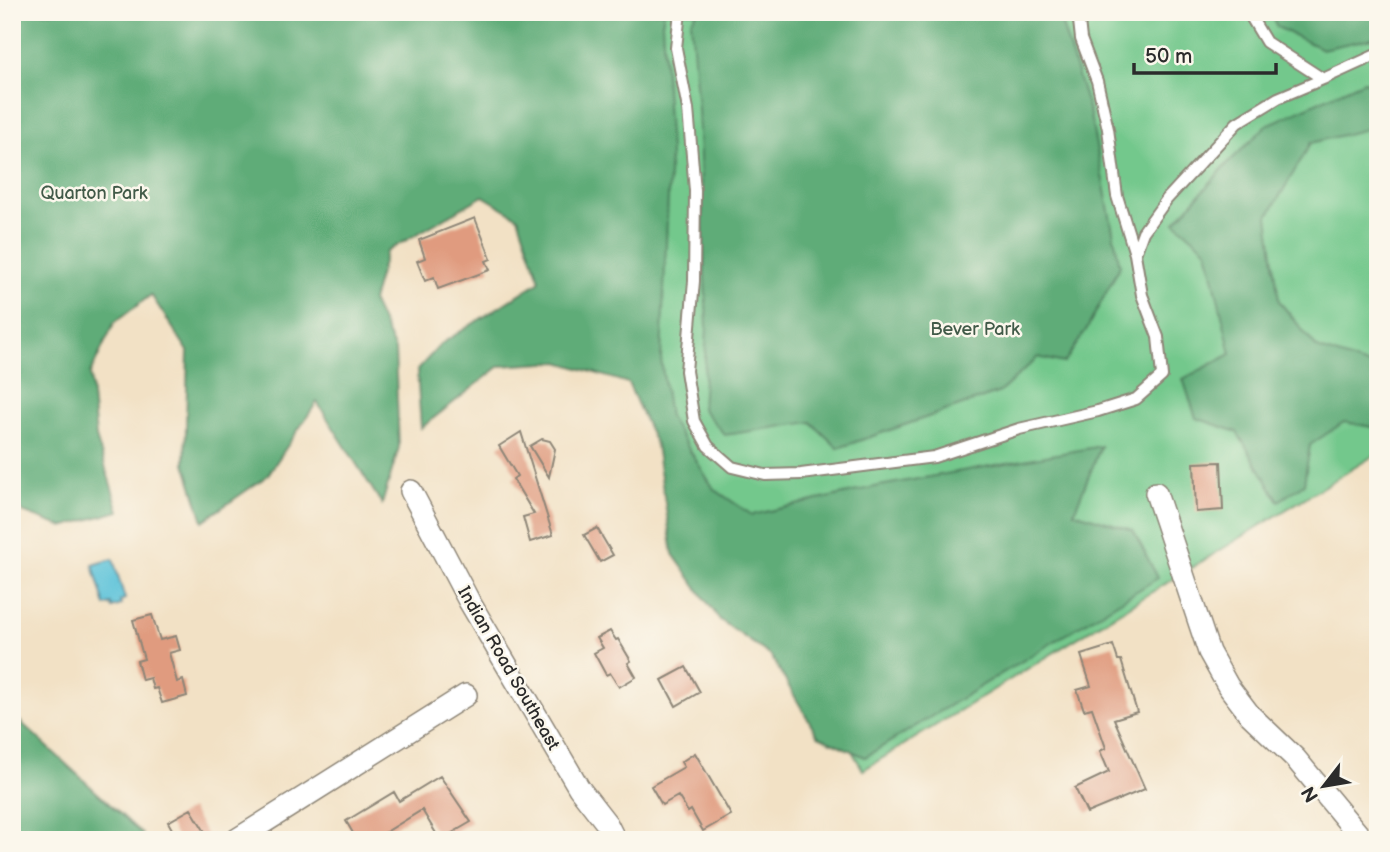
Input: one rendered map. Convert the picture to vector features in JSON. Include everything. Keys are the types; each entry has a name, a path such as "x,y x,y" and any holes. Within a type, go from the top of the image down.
{"street":[{"name":"Indian Road Southeast","path":"411,491 469,601 579,788 607,824 615,840"},
{"path":"1156,493 1209,652 1228,686 1250,715 1295,758 1363,840"},
{"path":"236,840 466,695"}],"lane":[{"path":"680,12 676,48 688,109 695,191 694,281 686,371 694,421 708,446 732,467 765,475 801,474 934,457 1019,429 1098,411 1136,399 1162,376 1158,337 1142,295 1135,254 1117,196 1108,129 1097,81 1081,39 1079,12"},
{"path":"1248,12 1266,42 1324,79"},
{"path":"1135,254 1143,232 1167,199 1237,123 1278,99 1378,54"}],"green space":[{"name":"Bever Park","path":"12,12 1378,12 1378,453 863,770 509,156"},
{"name":"Quarton Park","path":"12,12 664,12 662,23 670,151 661,359 669,417 714,489 752,515 879,486 1101,446 1074,512 1133,530 1158,578 865,757 818,736 771,656 720,620 673,554 656,445 628,383 559,362 500,366 421,428 417,370 441,344 540,281 518,217 483,196 386,252 372,301 395,350 399,447 382,504 317,402 267,476 203,521 185,463 188,351 151,295 114,323 90,374 96,437 119,511 63,527 22,512 12,492"},
{"path":"698,12 1058,12 1090,115 1120,266 1088,327 1064,363 1038,357 1000,392 838,448 811,422 725,435 702,409 707,327 698,110 691,21"},
{"path":"1270,12 1378,12 1378,37 1322,49 1277,27"},
{"path":"1364,81 1378,87 1378,126 1311,143 1268,216 1279,301 1317,348 1367,365 1378,361 1378,428 1344,422 1310,445 1304,484 1279,501 1237,432 1196,418 1183,379 1231,354 1207,250 1175,222 1228,163 1267,125"},
{"path":"12,714 142,834 140,840 12,840"}],"water":[{"path":"113,559 125,599 120,601 121,605 112,608 111,604 105,606 93,565"}],"building":[{"path":"475,218 491,259 486,261 490,270 438,289 434,277 425,281 417,261 425,258 419,240"},
{"path":"521,432 553,535 530,542 523,517 534,514 513,479 517,476 499,446"},
{"path":"542,439 550,441 555,449 549,477 530,446"},
{"path":"1221,462 1223,510 1196,512 1194,463"},
{"path":"597,528 613,555 600,562 584,535"},
{"path":"152,615 160,640 176,636 180,650 169,653 177,682 183,680 187,696 162,703 150,678 142,680 137,661 144,659 133,620"},
{"path":"610,631 631,661 628,663 636,677 619,687 610,673 606,675 594,653 603,648 597,638"},
{"path":"1113,645 1118,660 1121,660 1137,712 1114,719 1145,789 1087,813 1075,788 1109,772 1100,751 1106,748 1092,708 1084,710 1077,690 1091,686 1081,655"},
{"path":"686,667 700,692 676,706 662,680"},
{"path":"695,753 731,815 703,831 691,810 688,812 678,796 662,805 651,786 684,767 681,762"},
{"path":"440,776 471,822 440,840 422,810 373,840 357,840 346,821 394,792 399,801"},
{"path":"191,809 210,840 178,840 168,822"}]}
